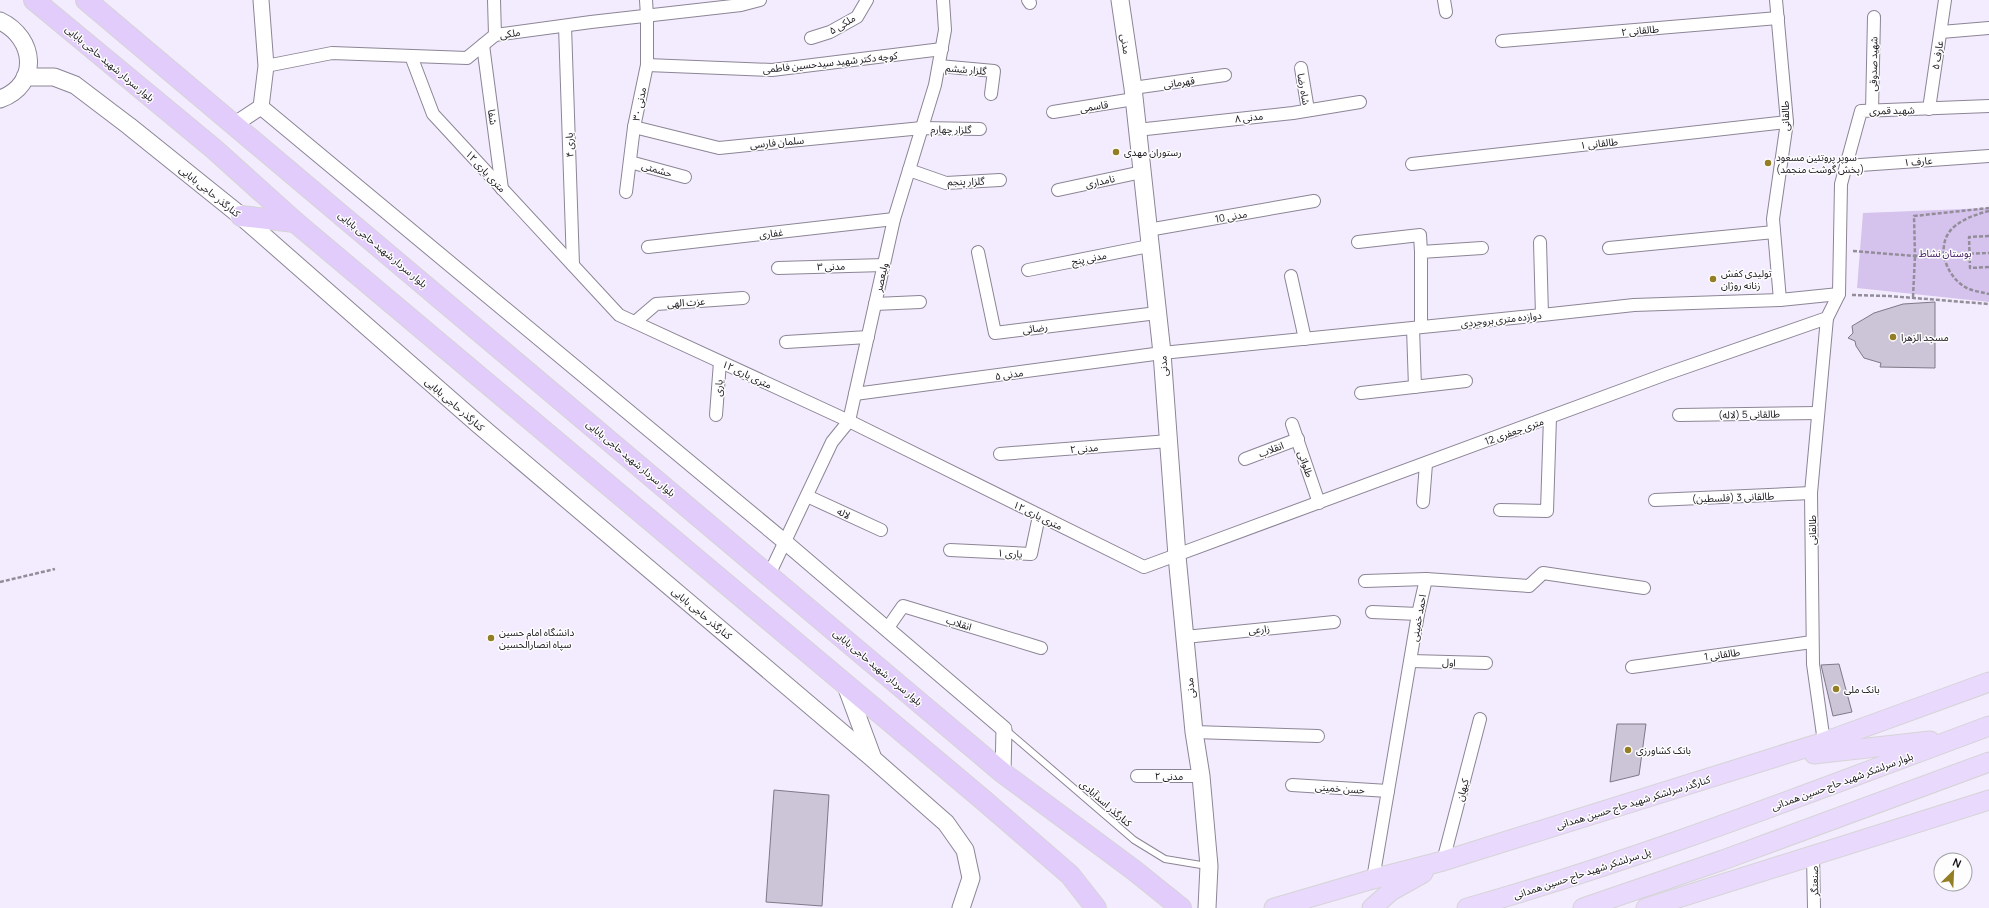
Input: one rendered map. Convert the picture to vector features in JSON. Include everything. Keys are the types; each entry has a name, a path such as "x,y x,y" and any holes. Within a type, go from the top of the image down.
{"highway":[{"name":"بلوار سردار شهید حاجی بابایی","path":"34,0 214,149 295,222 845,682 981,798 1070,875 1096,908"},
{"name":"بلوار سردار شهید حاجی بابایی","path":"86,0 1003,772 1135,870 1182,908"},
{"path":"241,216 295,222"},
{"path":"805,649 827,624"}],"main road":[{"name":"مدنی","path":"1120,0 1134,93 1148,238 1162,353 1177,556 1194,732 1201,776 1209,866 1207,908"},
{"path":"0,20 11,26 21,36 27,49 28,63 25,77 18,88 0,99"},
{"name":"کنارگذر حاجی بابایی","path":"25,77 54,77 75,85 129,126 241,216 478,424 872,758 946,823 965,850 971,878 961,908"},
{"path":"845,682 872,758"},
{"name":"کنارگذر سرلشکر شهید حاج حسین همدانی","path":"1274,908 1443,861 1771,759 1824,742 1989,682"},
{"name":"بلوار سرلشکر شهید حاج حسین همدانی","path":"1696,835 1989,726"},
{"path":"1771,759 1895,744 1954,739"},
{"path":"1583,908 1896,798 1989,762"},
{"path":"1857,841 1896,798"},
{"path":"1646,908 1813,854 1989,800"},
{"name":"پل سرلشکر شهید حاج حسین همدانی","path":"1467,908 1537,888 1696,835"},
{"path":"1372,908 1391,891 1443,861"}],"street":[{"path":"235,124 261,107 266,66 261,0"},
{"path":"494,0 495,35"},
{"name":"مدنی ۳۰","path":"626,192 634,127 646,65 646,0"},
{"name":"ملکی","path":"266,66 332,54 467,58 495,35 760,0"},
{"name":"ملکی ۵","path":"811,38 830,32 857,17 867,0"},
{"name":"ولیعصر","path":"769,575 832,442 849,421 894,219 935,85 945,30 943,0"},
{"name":"طالقانی","path":"1776,0 1787,122 1773,219 1780,300"},
{"name":"عارف ۵","path":"1929,109 1945,0"},
{"name":"شهید صدوقی","path":"1872,111 1874,17"},
{"name":"طالقانی ۲","path":"1502,41 1778,18"},
{"name":"یاری ۴","path":"565,26 573,265"},
{"path":"1941,32 1989,28"},
{"name":"شفا","path":"483,45 502,189"},
{"name":"کوچه دکتر شهید سیدحسین فاطمی","path":"646,65 772,70 942,48"},
{"name":"۱۲ متری یاری","path":"411,56 433,114 619,315 849,421 1144,567 1177,556"},
{"name":"گلزار ششم","path":"939,66 994,71 991,94"},
{"name":"شاه رضا","path":"1301,68 1308,110"},
{"name":"قهرمانی","path":"1134,93 1226,75"},
{"name":"قاسمی","path":"1053,112 1134,93"},
{"name":"مدنی ۸","path":"1137,130 1308,110 1360,102"},
{"name":"شهید قمری","path":"1840,294 1842,184 1861,111 1989,106"},
{"path":"261,107 785,542 1004,729 1003,772"},
{"name":"طالقانی ۱","path":"1412,164 1787,122"},
{"name":"سلمان فارسی","path":"634,127 719,148 922,128"},
{"name":"گلزار چهارم","path":"922,128 980,129"},
{"name":"عارف ۱","path":"1846,166 1989,156"},
{"name":"حشمتی","path":"630,162 685,177"},
{"name":"گلزار پنجم","path":"909,170 946,183 1000,180"},
{"name":"نامداری","path":"1058,190 1142,172"},
{"name":"مدنی 10","path":"1148,238 1314,201"},
{"name":"غفاری","path":"648,247 894,219"},
{"path":"1609,248 1774,232"},
{"path":"1358,242 1420,235 1421,252 1415,387"},
{"name":"مدنی پنج","path":"1028,270 1148,238"},
{"path":"1540,242 1542,315"},
{"path":"1421,252 1482,248"},
{"name":"رضائی","path":"978,252 995,333 1158,313"},
{"name":"مدنی ۳","path":"778,268 884,265"},
{"path":"1291,276 1305,339"},
{"path":"1827,318 1840,294"},
{"name":"دوازده متری بروجردی","path":"1162,353 1634,306 1780,300 1840,294"},
{"name":"عزت الهی","path":"635,322 656,304 743,298"},
{"path":"875,304 920,302"},
{"name":"طالقانی","path":"1824,742 1813,664 1811,493 1827,318"},
{"name":"12 متری جعفری","path":"1177,556 1550,417 1827,318"},
{"path":"786,342 868,337"},
{"name":"مدنی ۵","path":"855,394 1162,353"},
{"name":"یاری","path":"716,415 720,362"},
{"path":"1361,392 1466,381"},
{"name":"طالقانی 5 (لاله)","path":"1679,415 1818,413"},
{"path":"1500,510 1547,511 1550,417"},
{"name":"طلواتی","path":"1292,424 1319,503"},
{"name":"انقلاب","path":"1245,459 1298,439"},
{"name":"مدنی ۲","path":"1000,454 1169,441"},
{"path":"1423,502 1426,464"},
{"name":"طالقانی 3 (فلسطین)","path":"1655,500 1811,493"},
{"name":"لاله","path":"807,496 881,530"},
{"name":"یاری ۱","path":"950,550 1031,554 1039,516"},
{"path":"1365,581 1426,579 1529,586 1543,573 1644,588"},
{"name":"احمد خمینی","path":"1374,879 1418,614 1426,579"},
{"name":"انقلاب","path":"887,629 903,606 1041,648"},
{"path":"1372,612 1418,614"},
{"name":"زارعی","path":"1185,637 1334,622"},
{"name":"طالقانی 1","path":"1632,667 1812,642"},
{"name":"اول","path":"1411,661 1486,663"},
{"name":"کیهان","path":"1443,861 1480,719"},
{"path":"1194,732 1318,736"},
{"name":"مدنی ۲","path":"1137,776 1201,776"},
{"name":"حسن خمینی","path":"1292,785 1388,791"},
{"name":"صنعتگر","path":"1813,854 1814,908"}],"lane":[{"name":"کنارگذر اسدآبادی","path":"1004,729 1134,840 1165,859 1209,866"}],"path":[{"path":"1913,298 1915,256 1914,216 1989,208"},
{"path":"1989,211 1972,216 1954,226 1947,238 1943,254 1948,270 1960,284 1966,288 1989,294"},
{"path":"1989,236 1969,237 1970,268 1989,268"},
{"path":"1840,250 1915,256 1989,253"},
{"path":"1840,294 1989,304"},
{"path":"0,582 55,569"}],"green space":[{"name":"بوستان نشاط","path":"1989,208 1989,302 1857,288 1863,213"}],"building":[{"name":"مسجد الزهرا","path":"1935,302 1935,368 1880,367 1881,363 1864,358 1856,346 1855,341 1848,338 1853,333 1852,326 1874,313 1903,304"},
{"name":"بانک ملی","path":"1839,664 1852,712 1833,716 1821,665"},
{"name":"بانک کشاورزی","path":"1617,724 1646,724 1639,775 1610,782"},
{"path":"774,790 829,795 822,906 766,902"}],"place":[{"name":"رستوران مهدی","path":"1116,152"},
{"name":"سوپر پروتئین مسعود (پخش گوشت منجمد)","path":"1768,163"},
{"name":"تولیدی کفش زنانه روژان","path":"1713,279"},
{"name":"مسجد الزهرا","path":"1893,337"},
{"name":"دانشگاه امام حسین سپاه انصارالحسین","path":"491,638"},
{"name":"بانک ملی","path":"1836,689"},
{"name":"بانک کشاورزی","path":"1628,750"}]}
